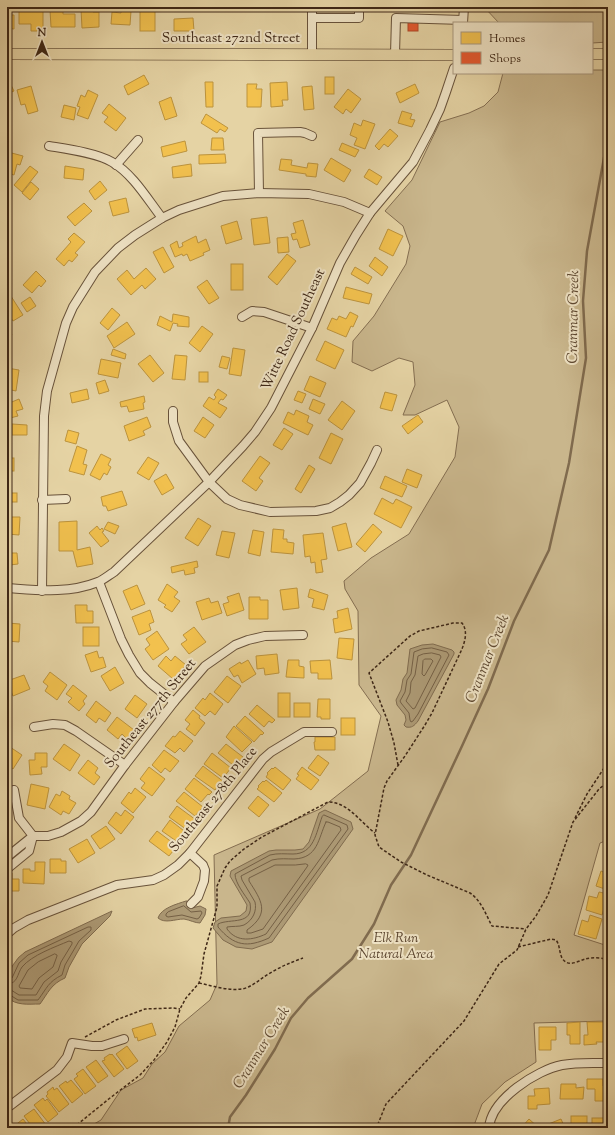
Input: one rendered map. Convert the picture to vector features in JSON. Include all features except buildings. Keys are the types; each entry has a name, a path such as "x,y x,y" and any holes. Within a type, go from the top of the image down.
{"main road":[{"name":"Southeast 272nd Street","path":"7,54 453,55"},
{"path":"593,54 608,54"}],"street":[{"path":"312,7 312,54"},
{"path":"312,18 359,18 359,7"},
{"path":"395,54 396,18 463,22 464,7"},
{"name":"Witte Road Southeast","path":"7,588 42,591 72,590 99,582 114,572 209,482 243,446 255,432 271,408 312,328 340,262 370,213 404,174 430,130 453,71"},
{"path":"259,192 258,133 300,132 312,136"},
{"path":"116,165 138,140"},
{"path":"49,146 89,154 116,165 141,189 162,218"},
{"path":"42,591 44,416 47,391 66,323 73,308 95,272 118,248 162,218 179,210 223,196 259,192 309,194 344,202 370,213"},
{"path":"242,317 252,311 264,312 312,328"},
{"path":"173,411 173,422 179,441 209,482 227,499 240,505 270,512 316,511 330,508 349,495 360,483 376,450"},
{"path":"42,500 66,500"},
{"path":"99,582 121,639 136,667 150,683 174,702"},
{"name":"Southeast 277th Street","path":"34,836 48,836 61,832 81,821 91,812 174,702 205,666 235,645 248,640 265,636 304,635"},
{"path":"34,727 54,724 65,725 125,765"},
{"name":"Southeast 278th Place","path":"7,934 28,920 110,888 122,884 153,880 164,875 178,865 190,853 263,759 271,752 304,732 332,732"},
{"path":"14,790 19,818 34,836"},
{"path":"7,856 34,836"},
{"path":"7,869 29,850 34,836"},
{"path":"190,853 203,865 205,870 204,881 198,897 191,904"},
{"path":"7,1107 57,1070 67,1057 72,1043 102,1046 124,1039"},
{"path":"489,1128 492,1118 501,1103 512,1091 527,1080 560,1066 576,1063 608,1063"}],"path":[{"path":"398,765 388,722 369,673 410,636 419,631 453,623 462,623 465,630 465,639 462,649 432,713 406,756 387,781 384,788 375,833 376,840 379,847 401,862 474,896 492,926 526,929"},
{"path":"374,1128 378,1124 386,1104 464,1021 499,964 514,953 518,947 526,929 548,896 573,822 587,794 608,762"},
{"path":"573,822 599,789 608,782"},
{"path":"73,1128 140,1075 154,1060 167,1042 175,1027 180,1009 186,998 199,983 204,954 217,907 217,884 230,861 262,837 328,802 333,802 347,808 375,833"},
{"path":"518,947 551,939 556,940 559,943 562,957 566,962 579,962 586,959 608,959"},
{"path":"199,983 233,989 246,988 289,963 303,958"},
{"path":"72,1043 116,1020 145,1009 180,1009"}],"green space":[{"path":"484,7 608,7 608,42 593,43 593,22 498,22"},
{"name":"Elk Run Natural Area","path":"593,70 608,70 608,840 600,843 574,935 608,946 608,1021 534,1023 536,1062 505,1082 482,1104 473,1128 87,1128 101,1120 121,1090 143,1078 152,1064 165,1052 179,1026 210,1000 217,984 214,855 320,809 368,771 381,716 359,685 358,611 345,589 344,581 371,558 409,534 455,457 459,427 447,400 415,415 403,415 415,385 413,362 399,358 372,371 352,362 353,341 374,316 406,264 410,246 403,226 385,211 412,180 440,122 469,113 484,106 498,92 503,74 593,74"}],"water":[{"path":"433,644 452,650 454,654 418,721 413,726 406,727 404,725 406,720 405,715 397,705 396,700 401,690 403,679 407,673 410,649 422,645"},
{"path":"325,810 351,822 353,829 272,942 252,949 236,947 223,940 213,928 215,922 221,918 240,916 246,911 247,905 230,876 231,871 269,851 303,849 309,842 319,813"},
{"path":"187,901 192,908 200,906 206,909 205,915 200,923 184,919 164,921 158,918 166,909"},
{"path":"112,911 110,916 82,944 69,967 65,978 53,986 40,1004 18,1003 7,997 7,983 11,969 18,958 25,952"}],"waterway":[{"name":"Cranmar Creek","path":"228,1128 230,1117 246,1095 275,1049 291,1018 308,998 352,959 374,924 391,885 411,855 488,689 514,621 549,550 569,463 586,358 583,301 587,251 608,136"}]}
